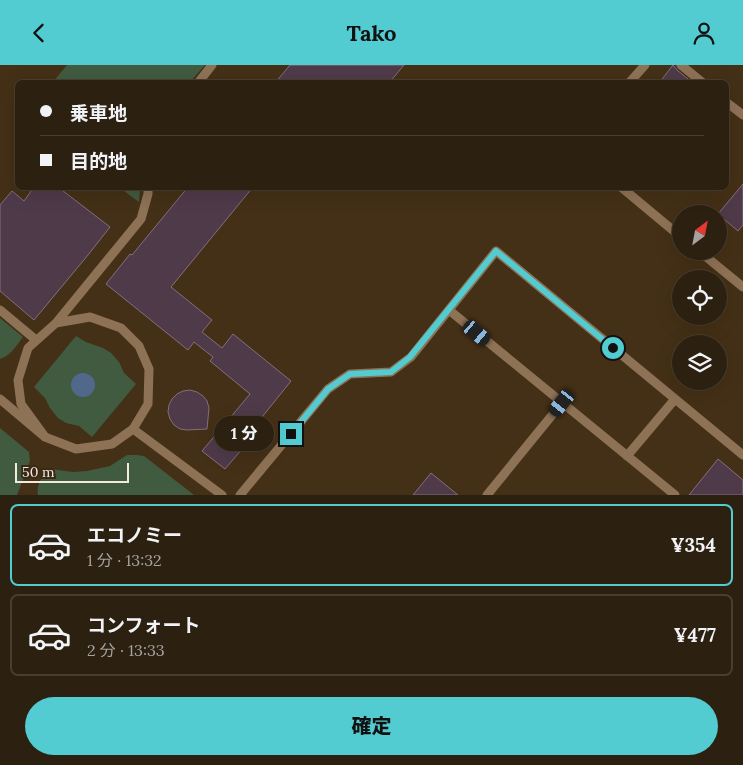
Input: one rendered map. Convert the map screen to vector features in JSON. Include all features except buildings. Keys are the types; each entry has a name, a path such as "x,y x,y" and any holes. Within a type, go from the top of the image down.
{"lane":[{"path":"200,80 212,65"},
{"path":"632,80 645,65"},
{"path":"681,65 699,80"},
{"path":"729,104 743,115"},
{"path":"45,437 21,404 18,380 28,347 56,323 141,219 148,190"},
{"path":"625,190 672,230"},
{"path":"240,495 328,389 350,374 391,372 410,357 496,251 743,455"},
{"path":"710,260 743,287"},
{"path":"0,310 36,340"},
{"path":"449,310 675,495"},
{"path":"0,399 45,437 76,449 112,443 132,429 148,404 149,369 139,346 121,328 90,317 56,323"},
{"path":"627,456 675,399"},
{"path":"487,495 562,403"},
{"path":"132,429 222,495"}],"shaded area":[{"path":"0,65 743,65 743,495 0,495"}],"green space":[{"path":"67,65 205,65 192,80 55,80"},
{"path":"123,190 140,190 139,202"},
{"path":"0,318 23,337 10,353 0,359"},
{"path":"76,336 111,353 119,362 124,373 136,384 92,437 79,426 66,423 58,418 45,398 34,387"},
{"path":"0,428 29,452 30,461 17,495 0,495"},
{"path":"127,455 144,456 194,495 38,495 40,481 50,469 73,472 87,471 110,466"}],"water":[{"path":"83,373 92,376 95,385 92,394 83,397 74,394 71,385 74,376"}],"route":[{"path":"291,434 328,389 350,374 391,372 410,357 496,251 613,348"}]}
